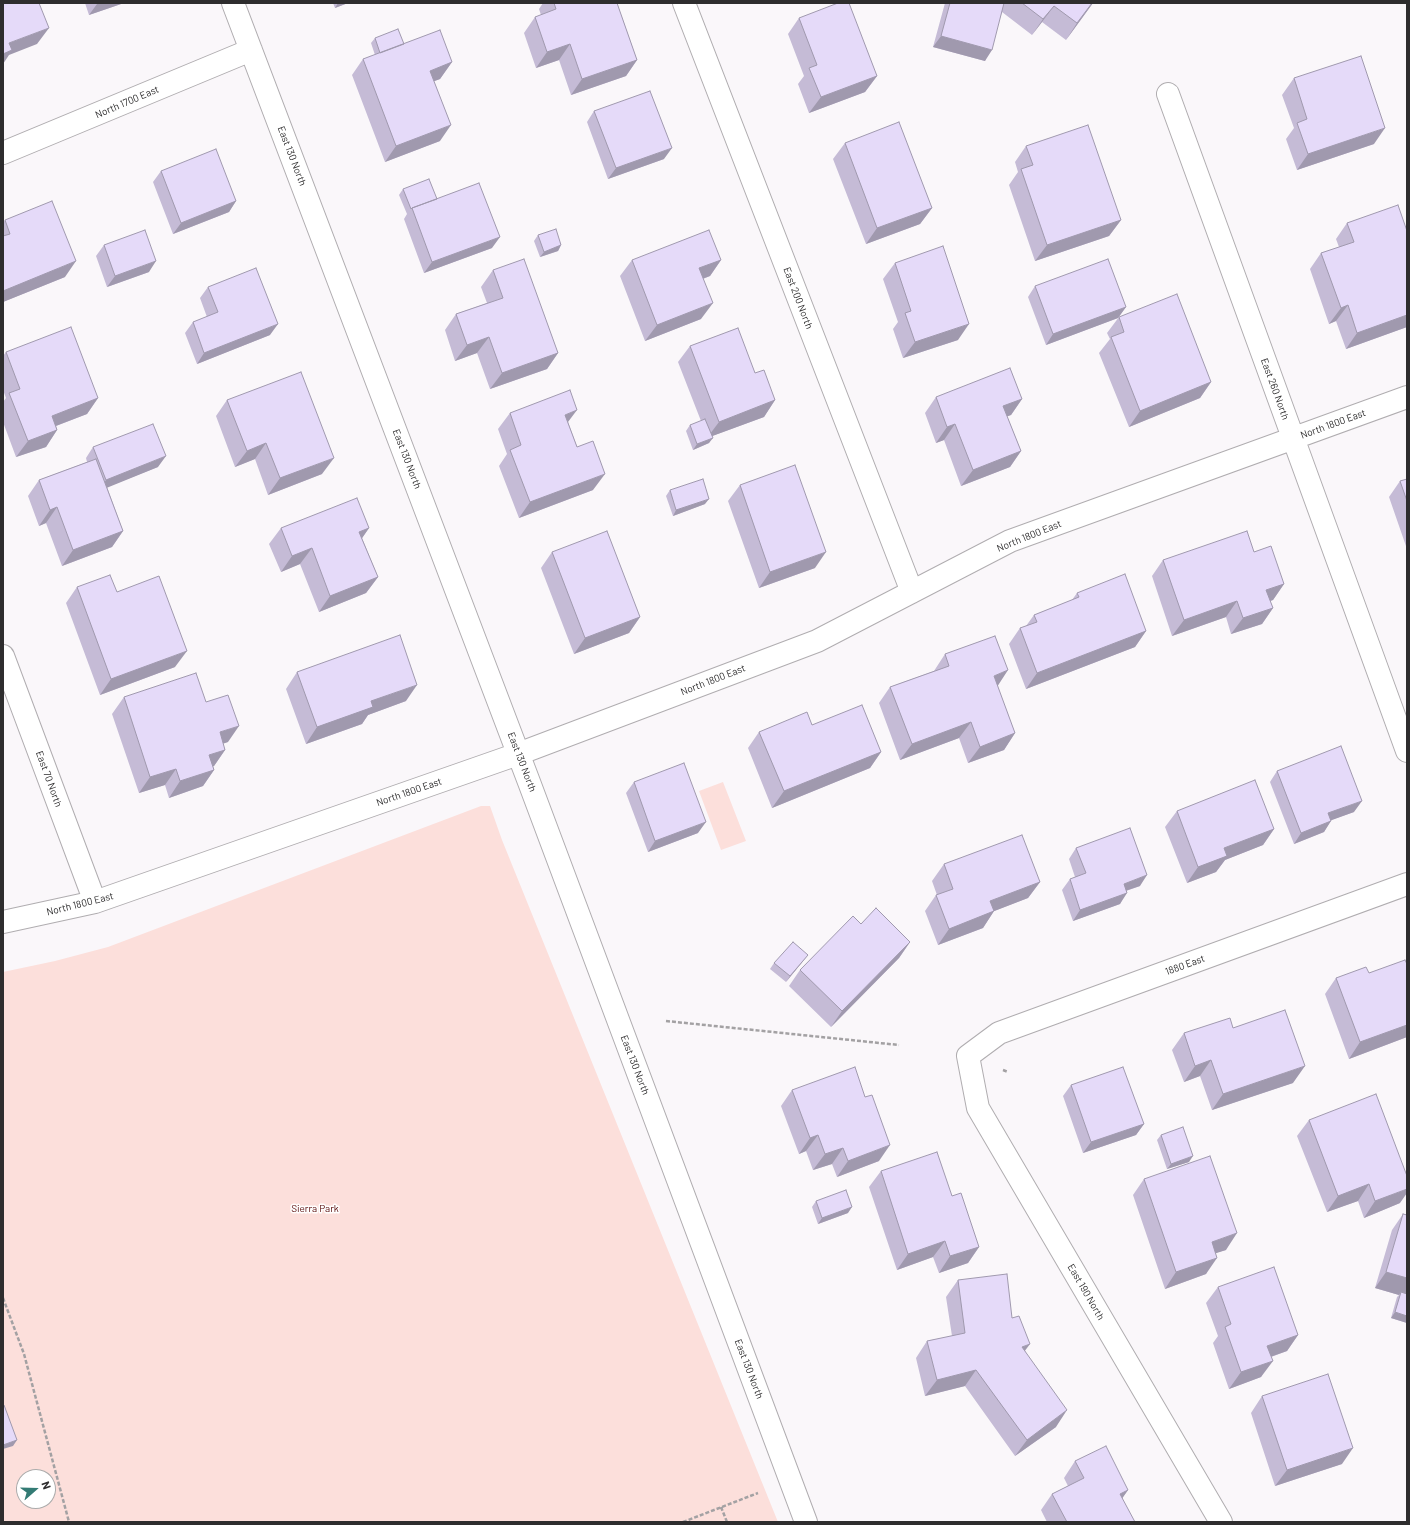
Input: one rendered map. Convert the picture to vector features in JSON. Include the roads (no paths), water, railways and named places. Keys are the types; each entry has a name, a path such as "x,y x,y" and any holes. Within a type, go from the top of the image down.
{"street":[{"name":"East 130 North","path":"234,3 806,1522"},
{"name":"East 200 North","path":"684,3 912,592"},
{"name":"North 1700 East","path":"3,153 251,50"},
{"name":"East 260 North","path":"1168,94 1407,751"},
{"name":"North 1800 East","path":"3,922 95,902 518,754 817,641 1010,541 1407,397"},
{"name":"East 70 North","path":"3,656 95,902"},
{"name":"1880 East","path":"968,1056 999,1033 1407,884"},
{"name":"East 190 North","path":"968,1056 978,1108 1221,1522"}],"park label":[{"name":"Sierra Park","path":"315,1209"}]}
